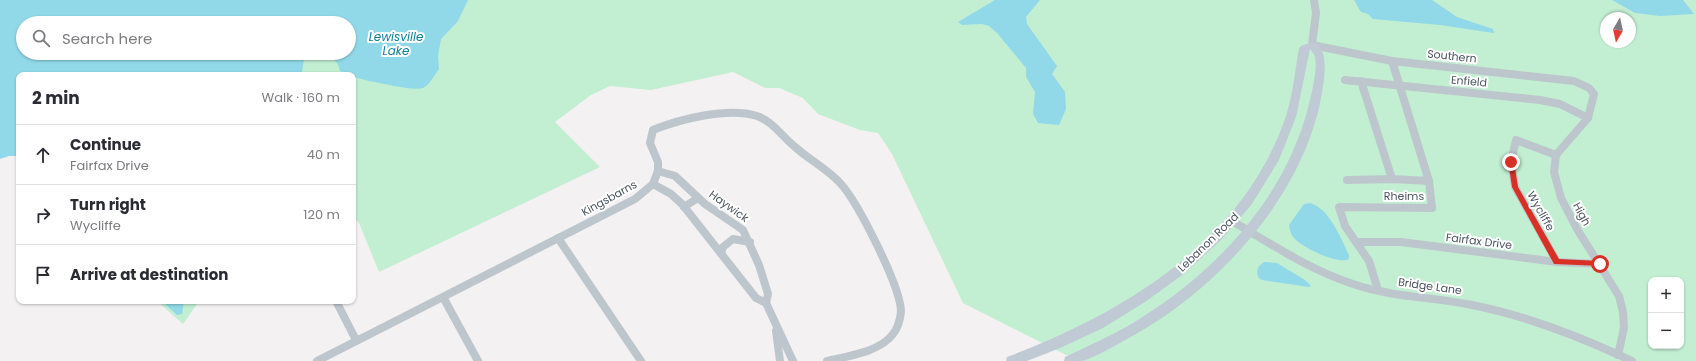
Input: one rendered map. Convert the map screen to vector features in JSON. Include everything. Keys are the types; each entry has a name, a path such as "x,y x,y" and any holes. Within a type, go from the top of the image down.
{"street":[{"name":"Lebanon Road","path":"1070,361 1144,322 1201,281 1250,231 1268,208 1287,178 1309,123 1314,106 1320,56 1312,45 1316,13 1314,0"},
{"name":"Lebanon Road","path":"1012,361 1087,329 1137,301 1188,264 1232,221 1245,205 1275,157 1291,116 1304,48 1312,45"},
{"name":"Southern","path":"1312,45 1392,61 1574,81 1590,88 1594,94 1588,118"},
{"name":"Rheims","path":"1378,290 1369,261 1346,226 1339,207 1432,208 1428,181 1398,86 1392,61"},
{"name":"Enfield","path":"1346,80 1504,95 1540,100 1560,104 1588,118"},
{"path":"1361,81 1392,179"},
{"path":"658,171 658,162 650,143 653,130 665,124 732,113 756,116 769,122 797,149 830,173 845,189 858,208 902,306 901,317 898,331 888,341 874,348 827,361"},
{"path":"1291,116 1309,123"},
{"path":"1556,155 1588,118"},
{"name":"Wycliffe","path":"1556,155 1516,140 1511,162 1515,187 1557,262"},
{"name":"High","path":"1556,155 1554,172 1561,198 1577,229 1619,296 1623,312 1624,328 1618,355"},
{"name":"Kingsbarns","path":"317,361 635,199 653,184 658,171"},
{"name":"Haywick","path":"658,171 675,176 720,216 743,230 750,242 759,264 768,294 766,303 793,361"},
{"path":"1347,180 1392,179 1428,181"},
{"name":"Haywick","path":"653,184 671,194 684,207 756,298 766,303"},
{"path":"684,207 698,198"},
{"name":"Bridge Lane","path":"1232,221 1311,266 1340,279 1378,290 1471,304 1500,311 1553,328 1632,361"},
{"path":"558,238 641,361"},
{"path":"720,253 723,247 733,239 750,242"},
{"name":"Fairfax Drive","path":"1356,242 1401,242 1557,262 1600,264"},
{"path":"443,297 478,361"},
{"path":"338,304 356,340"},
{"name":"Haywick","path":"775,324 780,361"}],"green space":[{"path":"227,0 1696,0 1696,361 1078,361 963,303 892,154 878,133 860,130 818,114 803,98 779,88 765,88 733,72 651,90 610,86 591,95 555,122 600,167 379,272 359,223 356,220 356,72 150,72 160,60 356,60 356,16 312,16"},
{"path":"160,304 197,304 183,324"}],"water":[{"name":"Lewisville Lake","path":"0,0 468,0 458,21 441,39 438,56 439,69 428,84 423,88 418,89 368,81 356,78 356,72 340,71 338,64 334,60 356,60 356,16 16,16 16,60 304,60 302,72 16,72 16,156 9,156 0,159"},
{"path":"995,0 1040,0 1026,17 1027,24 1057,66 1052,74 1065,92 1066,109 1059,125 1038,123 1033,114 1035,92 1026,77 1026,68 997,33 989,26 982,24 962,25 958,22"},
{"path":"1354,0 1432,0 1457,17 1493,29 1494,33 1440,25 1373,19 1368,14 1361,12"},
{"path":"1612,0 1683,0 1694,14 1660,16 1633,12"},
{"path":"1310,203 1323,211 1334,224 1349,255 1349,259 1337,260 1321,255 1305,247 1295,239 1290,231 1289,225 1304,204"},
{"path":"1264,262 1277,263 1305,280 1311,286 1309,287 1262,280 1259,278 1257,271 1260,265"},
{"path":"184,304 182,314 177,315 166,305"}],"route":[{"path":"1511,162 1515,187 1557,262 1600,264"}]}
